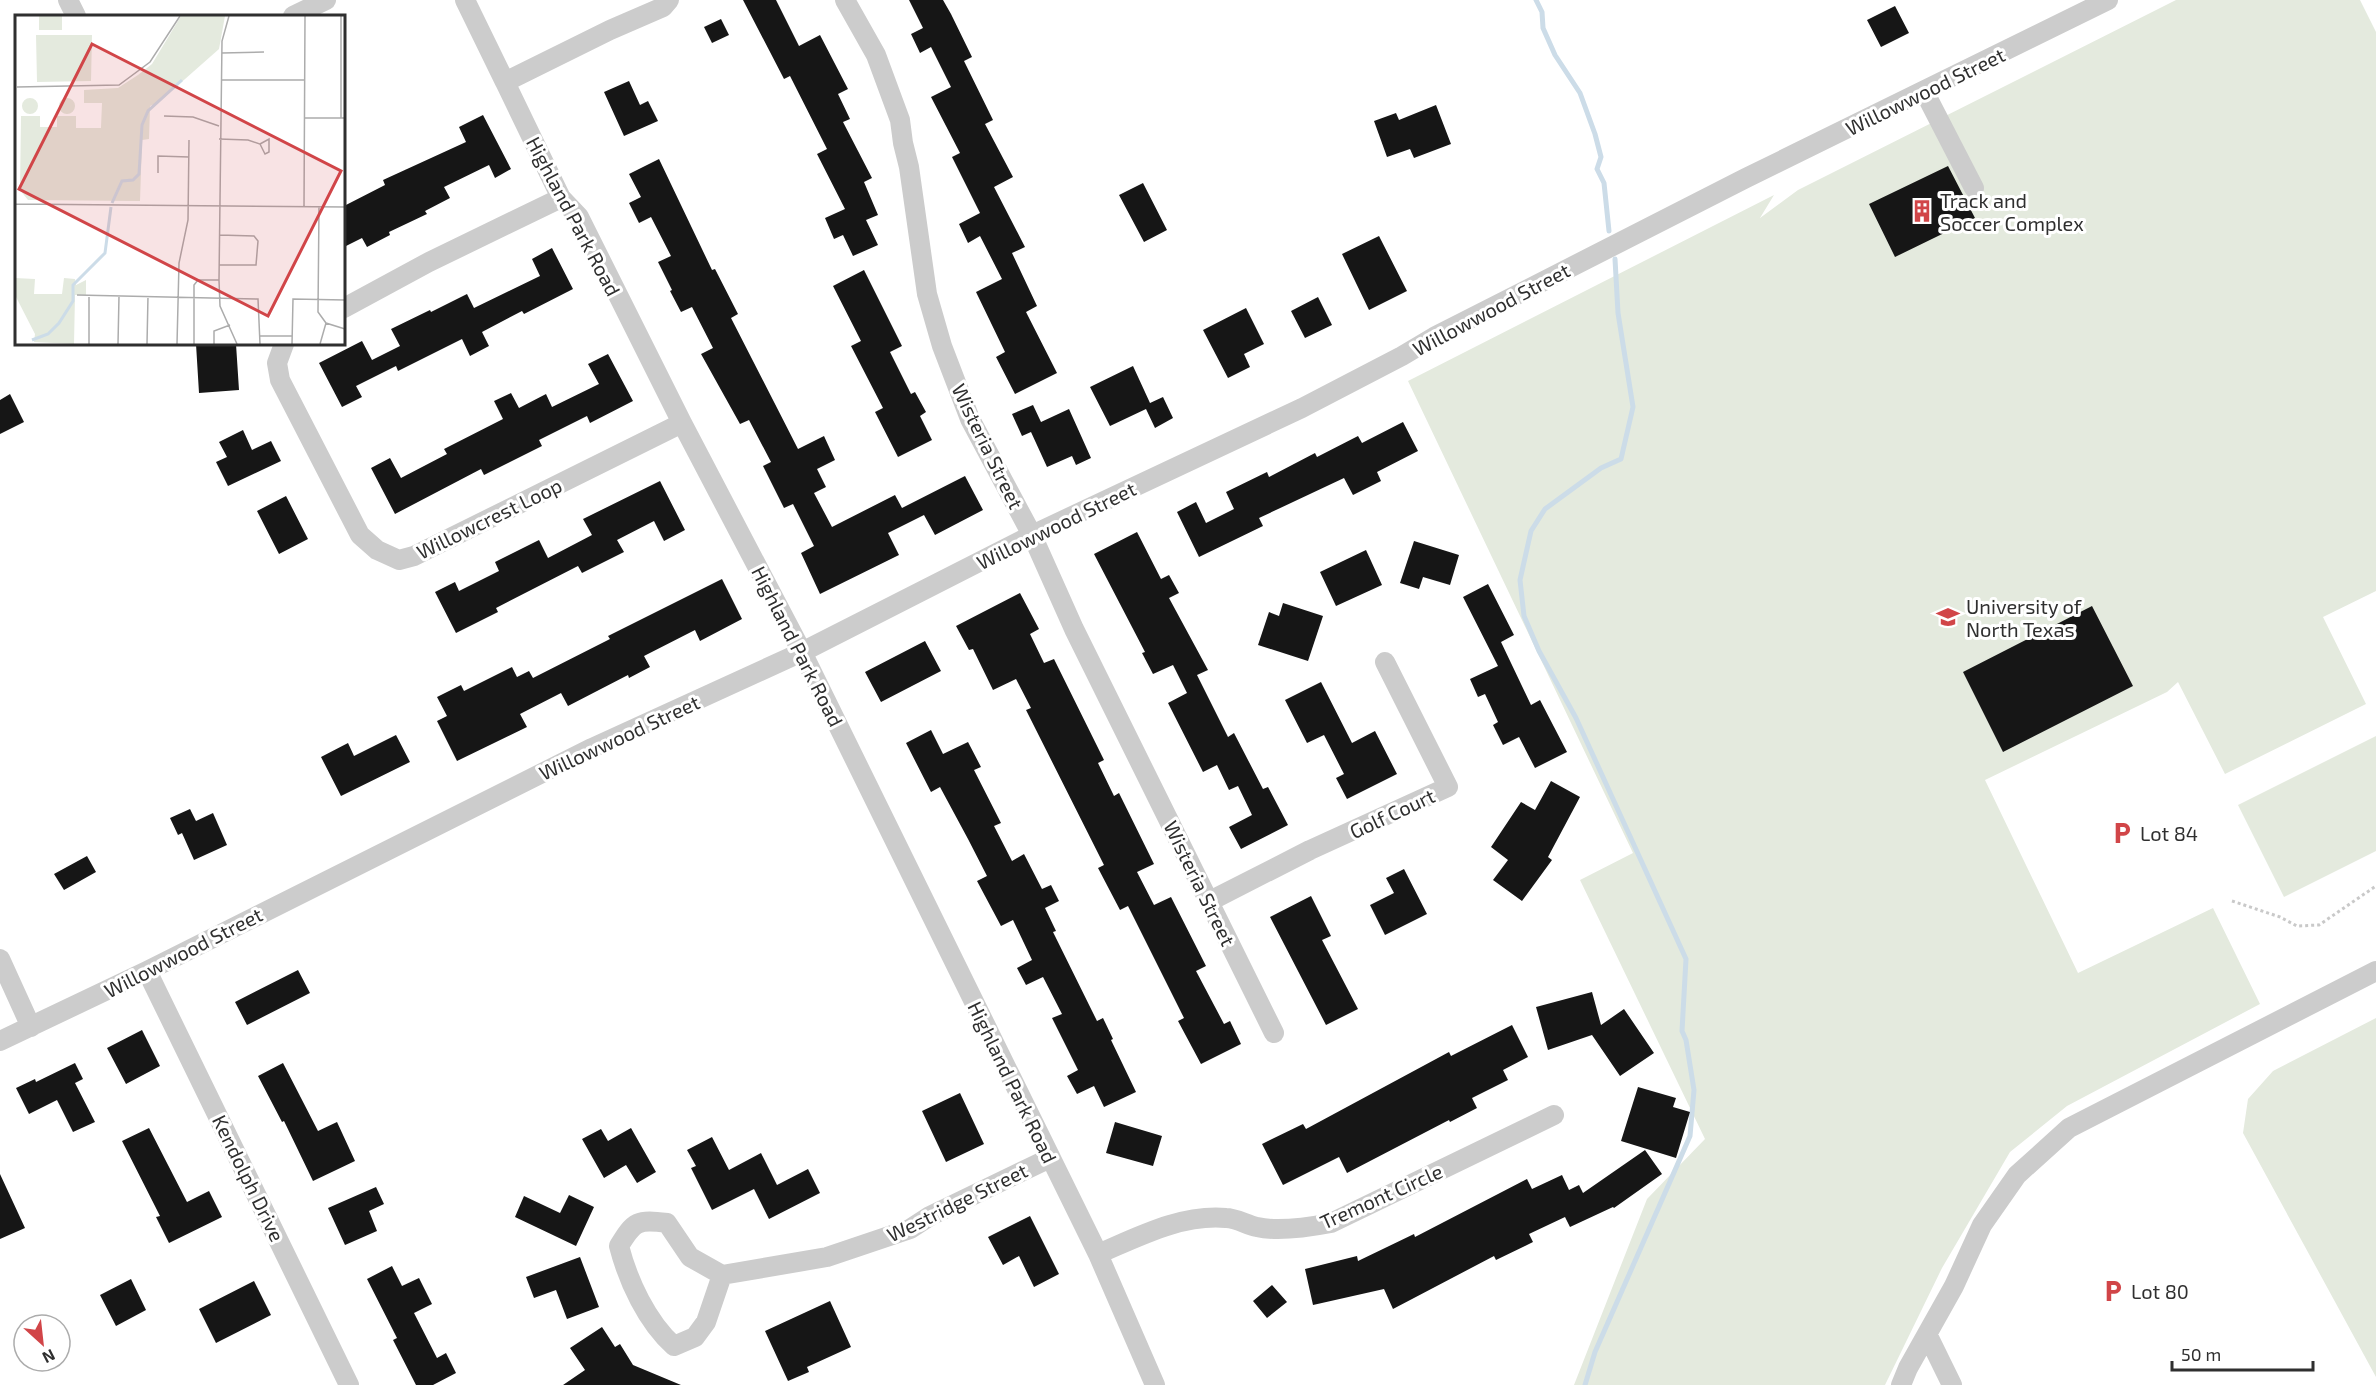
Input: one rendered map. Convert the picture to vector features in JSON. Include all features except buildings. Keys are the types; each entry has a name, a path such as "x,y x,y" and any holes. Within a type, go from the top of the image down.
{"street":[{"path":"68,0 76,15"},
{"path":"295,15 326,0"},
{"name":"Highland Park Road","path":"465,0 561,198 579,217 682,423 802,652 1098,1254 1155,1385"},
{"path":"505,82 663,6 669,0"},
{"name":"Wisteria Street","path":"845,0 876,55 900,120 927,294 942,346 970,419 1032,535 1074,628 1274,1033"},
{"name":"Willowwood Street","path":"0,1041 147,971 592,748 802,652 1032,535 1302,408 1434,337 1725,188 2108,0"},
{"path":"1924,92 1974,188"},
{"path":"345,307 429,262 561,198"},
{"name":"Willowcrest Loop","path":"284,345 277,363 280,380 360,535 377,550 399,560 414,556 682,423"},
{"name":"Golf Court","path":"1210,901 1310,850 1448,787 1385,662"},
{"path":"0,959 31,1027"},
{"name":"Kendolph Drive","path":"147,971 349,1385"},
{"path":"1901,1385 1954,1286 1982,1225 2017,1175 2069,1128 2376,971"},
{"name":"Tremont Circle","path":"1098,1254 1146,1233 1190,1219 1227,1218 1259,1228 1308,1228 1331,1223 1554,1115"},
{"name":"Westridge Street","path":"722,1275 827,1257 910,1229 930,1216 1050,1158"},
{"path":"645,1220 667,1222 690,1257 722,1275 706,1322 695,1337 674,1346 659,1333 625,1269 619,1246 629,1228 645,1220"},
{"path":"1927,1334 1952,1385"}],"path":[{"path":"2232,901 2280,917 2297,926 2319,924 2376,886"}],"shaded area":[{"name":"University of North Texas","path":"2176,0 2360,0 2376,32 2376,591 2323,617 2366,704 2225,774 2178,682 2167,692 1985,780 2078,973 2213,908 2260,1004 2067,1106 2010,1152 1942,1268 1885,1385 1574,1385 1647,1199 1705,1139 1580,880 1633,853 1408,381 1774,195 1760,218 1798,190"},
{"path":"2376,736 2376,851 2284,897 2238,805"},
{"path":"2376,1018 2376,1377 2243,1133 2248,1099 2273,1071"}],"waterway":[{"path":"1536,0 1542,12 1543,28 1555,55 1580,93 1595,134 1601,157 1597,169 1604,183 1609,231"},
{"path":"1585,1385 1595,1352 1690,1136 1694,1090 1686,1040 1682,1031 1686,959 1576,718 1539,651 1524,616 1520,580 1531,531 1545,509 1601,468 1621,459 1633,407 1618,313 1615,259"}],"place":[{"name":"Track and Soccer Complex","path":"1922,211"},
{"name":"University of North Texas","path":"1948,617"},
{"name":"Lot 84","path":"2122,833"},
{"name":"Lot 80","path":"2113,1291"}]}
